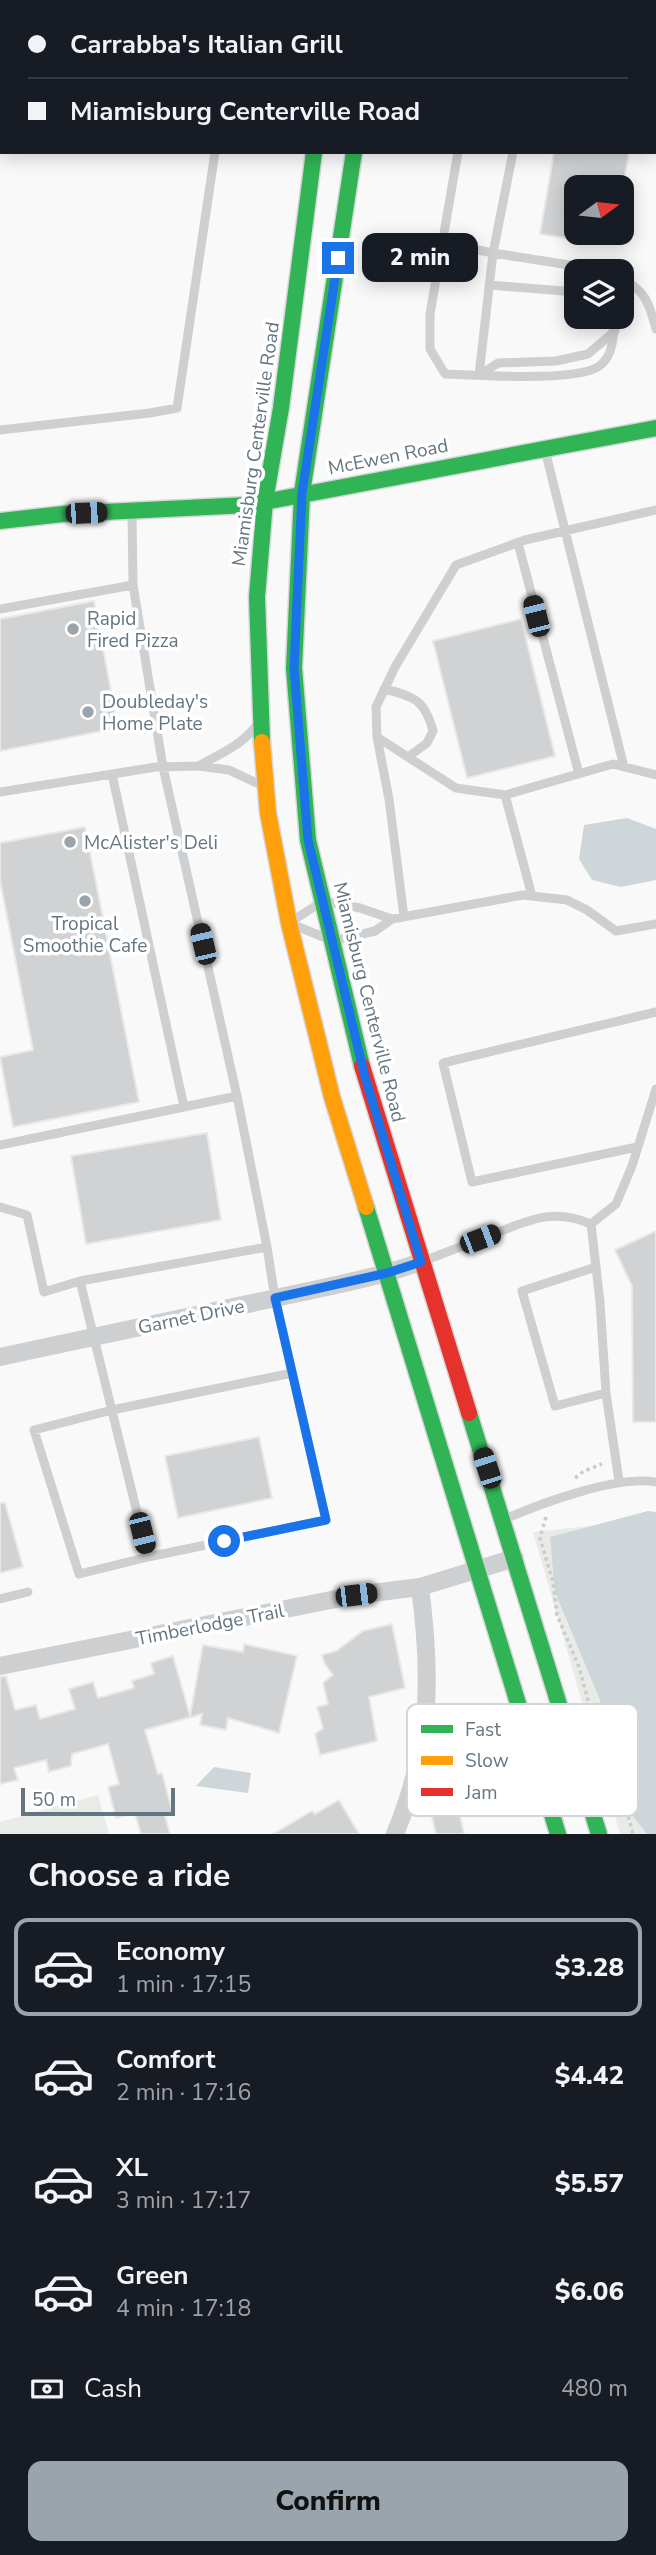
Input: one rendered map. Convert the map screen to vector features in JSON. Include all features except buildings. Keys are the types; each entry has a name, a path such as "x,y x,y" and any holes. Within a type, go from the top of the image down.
{"main road":[{"name":"Miamisburg Centerville Road","path":"314,154 281,408 265,501 257,597 260,719 266,790 289,923 332,1097 519,1704"},
{"name":"Miamisburg Centerville Road","path":"354,154 302,493 294,668 308,840 365,1077 559,1704"},
{"name":"McEwen Road","path":"0,522 63,514 221,508 656,428"},
{"name":"Miamisburg Centerville Road","path":"553,1816 558,1834"},
{"name":"Miamisburg Centerville Road","path":"594,1816 599,1834"}],"street":[{"name":"Garnet Drive","path":"0,1357 387,1273 421,1262"},
{"name":"Timberlodge Trail","path":"0,1666 356,1595 420,1587 515,1558"},
{"path":"420,1587 426,1637 427,1704"},
{"path":"395,1834 407,1806"}],"lane":[{"path":"0,430 177,408 215,154"},
{"path":"458,154 430,314 430,349 445,374 544,376 596,368 608,355 615,331"},
{"path":"479,375 493,253 513,154"},
{"path":"443,243 564,264"},
{"path":"634,284 650,309 656,329"},
{"path":"489,285 564,291"},
{"path":"479,375 498,363 556,361 587,354 615,331"},
{"path":"545,448 624,767"},
{"path":"404,917 389,799 377,737 376,707 456,565 518,543 656,510"},
{"path":"132,512 132,585 163,766 237,1096 275,1298 326,1520 79,1574 34,1430 112,1410 292,1373"},
{"path":"518,543 579,774"},
{"path":"0,609 132,585"},
{"path":"384,690 407,694 419,702 428,714 433,731 427,743 408,757"},
{"path":"198,766 248,735 260,719"},
{"path":"377,737 456,788 505,795 613,764 656,775"},
{"path":"0,792 163,766 198,766 229,770 266,790"},
{"path":"112,774 184,1107"},
{"path":"505,795 532,896"},
{"path":"289,923 332,941 375,931 392,919 523,895 567,900 617,931 656,924"},
{"path":"289,923 323,901 360,908 392,919"},
{"path":"636,1147 472,1182 443,1063 656,1012"},
{"path":"591,1224 616,1204 632,1166 656,1089"},
{"path":"0,1145 237,1096"},
{"path":"0,1207 27,1215 44,1292 80,1281 267,1247"},
{"path":"421,1262 527,1219 552,1215 591,1224"},
{"path":"591,1224 606,1394 619,1481"},
{"path":"596,1267 522,1291 555,1406 606,1394"},
{"path":"80,1281 148,1557"},
{"path":"503,1519 619,1481 642,1479 656,1482"},
{"path":"0,1599 28,1591"}],"path":[{"path":"567,1485 584,1471 616,1460"},
{"path":"550,1509 540,1538 552,1582 557,1615 579,1667 589,1704"},
{"path":"628,1816 633,1834"}],"shaded area":[{"path":"627,818 656,829 656,880 621,887 592,880 579,859 584,825"},
{"path":"648,1511 656,1512 656,1834 647,1834 633,1816 638,1816 638,1704 601,1704 555,1592 550,1537"},
{"path":"656,1519 656,1834 620,1834 615,1816 638,1816 638,1704 583,1704 533,1532"},
{"path":"214,1767 251,1773 248,1793 196,1786"},
{"path":"98,1795 109,1834 0,1834 0,1822"}],"traffic: fast":[{"path":"262,742 257,597 265,501 281,408 314,154"},
{"path":"354,154 302,493 294,668 308,840 362,1066"},
{"path":"0,521 63,514 248,505 656,428"},
{"path":"366,1207 518,1704"},
{"path":"469,1413 559,1704"},
{"path":"552,1816 558,1834"},
{"path":"593,1816 599,1834"}],"traffic: slow":[{"path":"262,742 268,813 289,923 332,1097 366,1207"}],"traffic: jam":[{"path":"362,1066 469,1413"}],"place":[{"name":"Rapid Fired Pizza","path":"73,629"},
{"name":"Doubleday's Home Plate","path":"88,712"},
{"name":"McAlister's Deli","path":"70,842"},
{"name":"Tropical Smoothie Cafe","path":"85,901"}],"route":[{"path":"224,1541 326,1520 275,1298 387,1273 421,1262 365,1077 308,840 294,668 302,493 338,258"}]}
